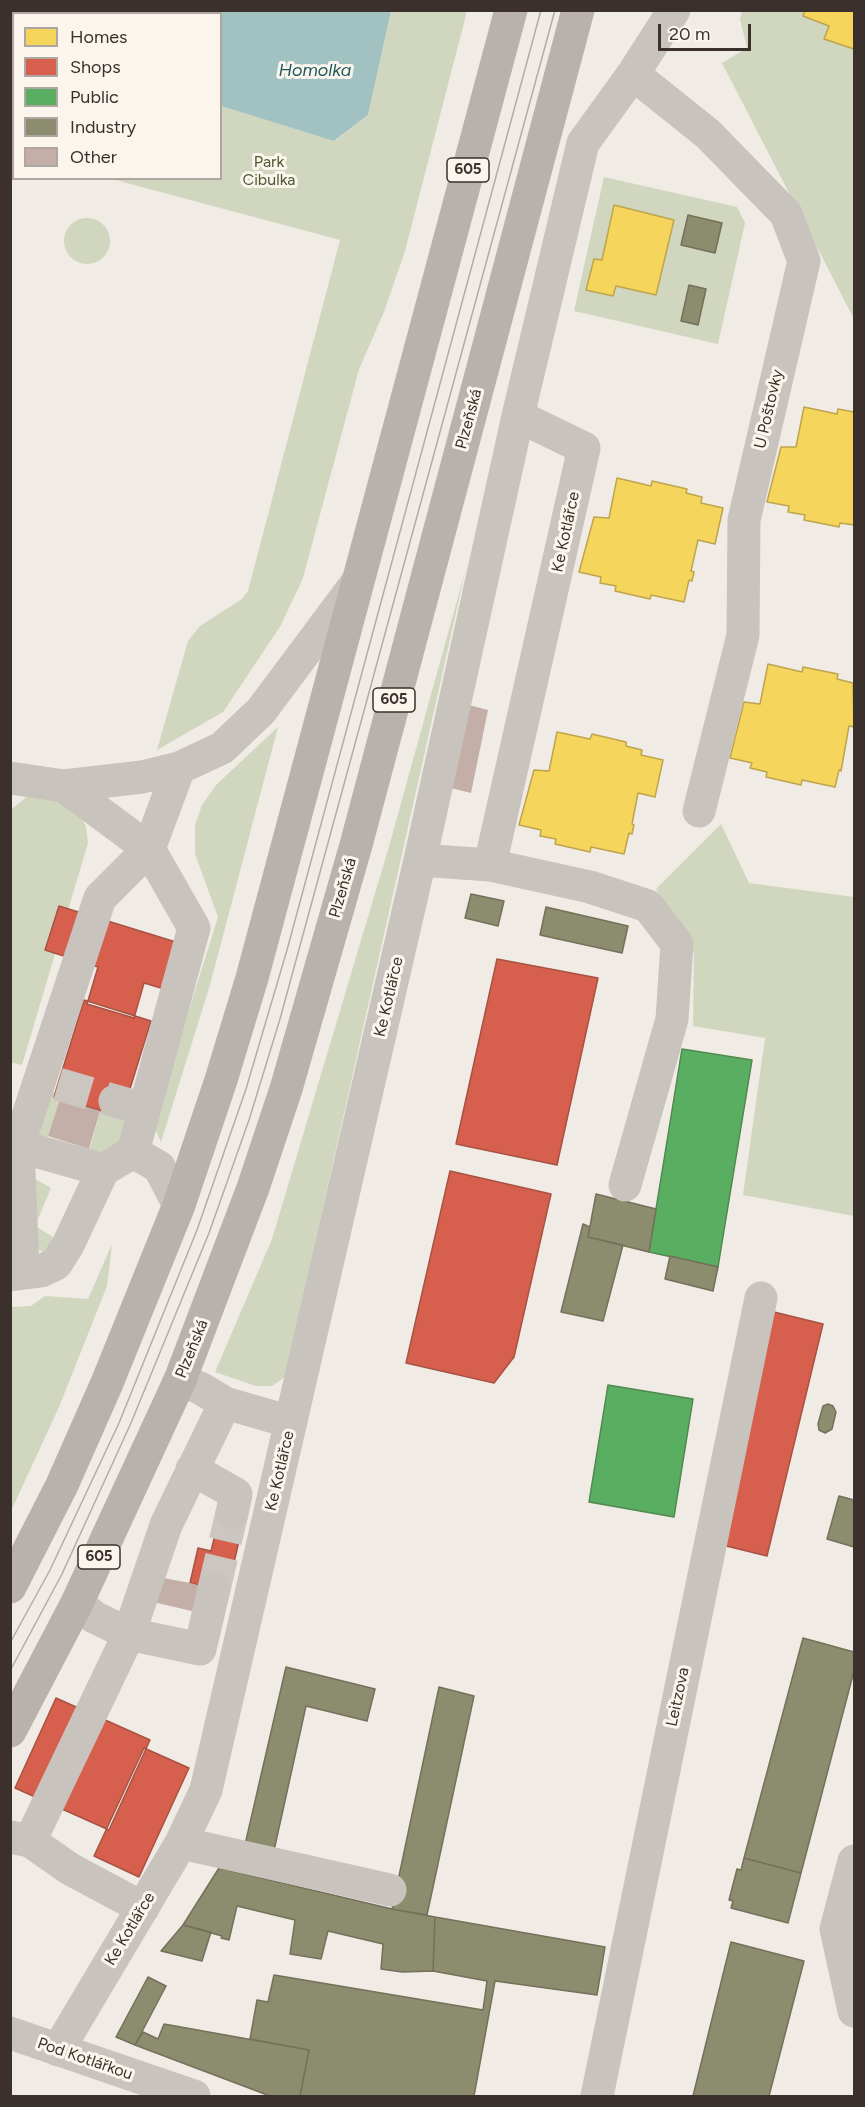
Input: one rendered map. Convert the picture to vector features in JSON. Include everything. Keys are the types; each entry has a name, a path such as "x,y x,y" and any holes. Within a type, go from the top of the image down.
{"main road":[{"name":"605","path":"10,1587 62,1485 89,1424 179,1204 221,1080 252,978 355,585 511,10"},
{"name":"Plzeňská","path":"10,1731 77,1603 180,1380 253,1188 286,1089 359,834 578,10"}],"street":[{"path":"544,140 583,143 633,74 674,10"},
{"name":"U Poštovky","path":"633,74 708,134 786,214 804,261 744,520 742,635 699,811"},
{"name":"Ke Kotlářce","path":"58,2050 181,1843 206,1790 420,860 518,416 583,143"},
{"name":"Ke Kotlářce","path":"490,865 584,448 518,416"},
{"path":"10,778 64,786 142,777 179,768 222,748 261,711 355,585"},
{"path":"134,1152 103,1170 68,1245 56,1264 41,1271 17,1273 18,1146 49,1082 100,898 149,849 179,768"},
{"path":"64,786 149,849 194,928 130,1105 134,1152"},
{"path":"420,860 490,865 590,887 648,906 677,945 672,1019 625,1185"},
{"path":"18,1146 103,1170"},
{"path":"134,1152 159,1167 179,1204"},
{"name":"Leitzova","path":"597,2097 761,1299"},
{"path":"180,1380 225,1402 291,1422"},
{"path":"143,1908 20,1839 129,1634 166,1525 225,1402"},
{"path":"192,1469 236,1494 232,1513"},
{"path":"77,1603 94,1617 129,1634 200,1649 214,1589"},
{"path":"181,1843 390,1890"},
{"path":"855,1861 836,1929 855,2011"},
{"name":"Pod Kotlářkou","path":"10,2032 185,2095"}],"green space":[{"name":"Park Cibulka","path":"391,11 467,11 405,251 384,312 359,369 303,578 281,625 223,712 157,750 188,641 200,626 242,599 248,591 340,240 116,180 222,180 222,106 335,141 368,115"},
{"path":"742,11 805,11 803,16 829,26 824,39 854,49 854,319 722,63 747,48 740,19"},
{"path":"10,25 12,26 13,180 11,183"},
{"path":"604,177 737,207 745,223 718,344 574,311","holes":["614,205 674,220 656,295 616,286 613,296 587,290 594,259 602,260","722,223 714,253 681,245"]},
{"path":"87,218 103,225 110,241 103,257 87,264 71,257 64,241 71,225"},
{"path":"466,568 285,1377 272,1386 256,1386 215,1372 272,1239 390,843"},
{"path":"278,727 210,985 161,1142 153,1125 218,917 195,854 195,825 202,805 216,785"},
{"path":"28,796 66,801 79,812 86,827 88,843 22,1065 10,1062 10,810"},
{"path":"721,824 749,883 854,897 854,1216 743,1195 765,1038 693,1026 694,953 656,889"},
{"path":"56,1092 60,1099 45,1145 37,1143 50,1094"},
{"path":"100,1111 127,1119 118,1147 109,1156 89,1153"},
{"path":"32,1177 51,1188 35,1226 53,1237 46,1253 38,1250 34,1225"},
{"path":"112,1244 107,1286 59,1407 11,1511 11,1307 31,1306 45,1296 88,1299"}],"water":[{"name":"Homolka","path":"11,10 391,11 368,115 334,141 222,106 222,12 12,12 11,25"}],"building: Homes":[{"path":"805,10 854,10 854,49 824,39 829,26 803,16"},
{"path":"614,205 674,220 656,295 616,286 613,296 586,290 594,259 602,260"},
{"path":"804,407 837,414 838,409 854,412 854,525 840,523 839,527 804,520 805,515 788,512 789,506 767,502 781,447 796,447"},
{"path":"617,478 651,486 652,481 687,489 686,493 702,497 701,503 723,508 715,544 698,540 691,571 694,572 692,581 689,580 684,602 651,595 650,599 615,591 616,586 600,583 601,577 579,572 594,517 609,518"},
{"path":"768,664 802,672 803,667 838,674 837,679 853,683 854,727 849,726 841,771 839,770 835,787 802,780 801,785 766,777 767,772 750,768 752,763 730,758 744,702 760,704"},
{"path":"557,732 590,739 592,734 626,742 626,746 642,750 641,755 663,760 655,797 638,793 632,834 629,833 624,854 591,847 590,852 555,844 556,839 540,836 541,830 519,825 534,770 549,771"}],"building: Shops":[{"path":"59,906 192,947 178,993 144,983 134,1018 87,1004 98,967 45,950"},
{"path":"497,959 598,978 557,1165 456,1144"},
{"path":"84,1000 151,1021 129,1092 112,1114 54,1097"},
{"path":"450,1171 551,1194 514,1357 494,1383 406,1363"},
{"path":"770,1311 823,1324 767,1556 714,1543"},
{"path":"221,1511 245,1516 227,1592 190,1583 198,1548 211,1551"},
{"path":"56,1698 150,1740 109,1830 15,1788"},
{"path":"144,1748 189,1768 139,1877 94,1856"}],"building: Public":[{"path":"682,1049 752,1060 718,1267 649,1252"},
{"path":"608,1385 693,1399 674,1517 589,1502"}],"building: Industry":[{"path":"688,215 722,223 715,253 681,245"},
{"path":"689,285 706,289 698,325 681,321"},
{"path":"471,894 504,901 498,926 465,918"},
{"path":"546,907 628,926 622,953 540,935"},
{"path":"596,1194 656,1209 649,1252 588,1237"},
{"path":"583,1224 590,1227 588,1237 623,1245 603,1321 561,1312"},
{"path":"670,1256 718,1267 713,1291 665,1279"},
{"path":"828,1404 833,1406 836,1412 832,1429 825,1433 819,1430 818,1424 823,1406"},
{"path":"839,1496 854,1500 854,1547 827,1539"},
{"path":"803,1638 854,1652 854,1671 801,1873 744,1858"},
{"path":"286,1667 375,1689 367,1721 306,1706 273,1855 244,1849"},
{"path":"439,1687 474,1696 427,1915 392,1909"},
{"path":"744,1858 801,1873 788,1923 731,1908 733,1901 729,1900 737,1869 741,1870"},
{"path":"219,1868 435,1917 433,1971 402,1972 381,1969 383,1944 328,1931 321,1959 290,1954 295,1920 237,1906 229,1940 183,1925"},
{"path":"435,1917 605,1947 597,1995 495,1981 474,2096 300,2096 309,2050 250,2039 257,2000 268,2002 274,1975 483,2010 487,1981 433,1971"},
{"path":"183,1925 211,1932 202,1961 161,1951"},
{"path":"731,1942 804,1961 769,2096 693,2096"},
{"path":"148,1977 166,1986 135,2045 116,2037"},
{"path":"164,2024 309,2050 300,2096 270,2096 135,2045 143,2032 158,2039"}],"building: Other":[{"path":"469,705 488,710 471,793 451,788"},
{"path":"60,1099 100,1111 89,1149 48,1136"},
{"path":"158,1577 225,1592 196,1612 153,1602"}],"tunnel":[{"path":"58,1084 115,1101"},
{"path":"214,1589 232,1513"}],"tram line":[{"path":"10,1643 50,1570 119,1423 197,1230 246,1089 287,950 541,10"},
{"path":"10,1671 62,1574 131,1423 209,1233 249,1120 280,1019 555,10"}]}
